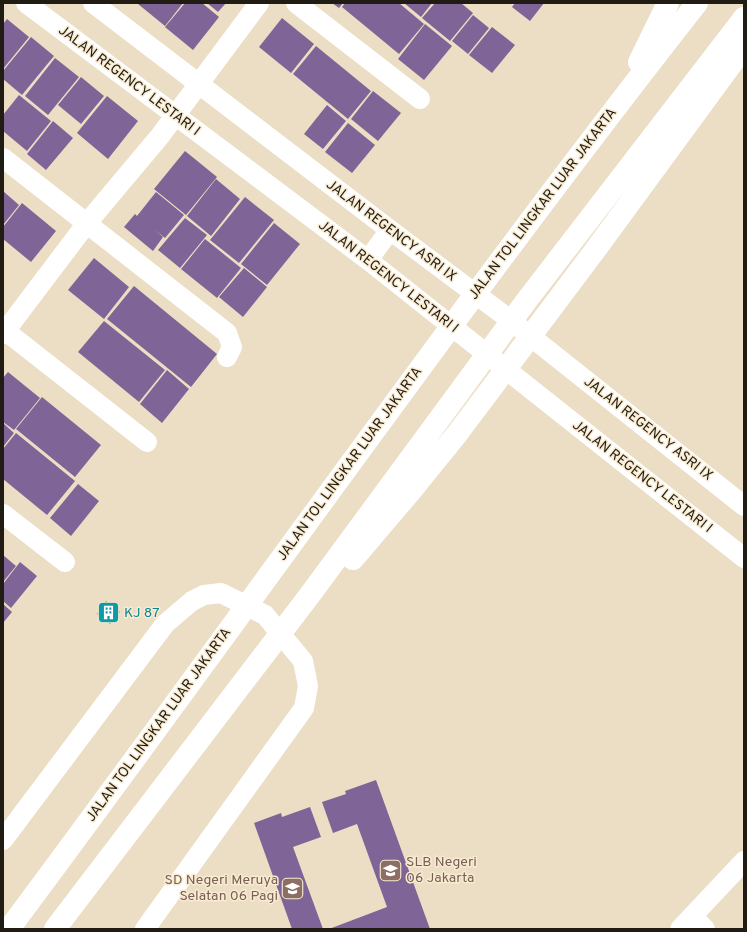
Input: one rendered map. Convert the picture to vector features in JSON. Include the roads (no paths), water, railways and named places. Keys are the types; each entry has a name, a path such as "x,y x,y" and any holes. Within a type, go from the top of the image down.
{"highway":[{"path":"622,99 668,3"},
{"name":"JALAN TOL LINGKAR LUAR JAKARTA","path":"9,929 490,274 622,99 697,3"},
{"path":"55,929 312,592 527,300 744,18"},
{"path":"312,592 352,560 457,434 593,253 744,47"}],"street":[{"name":"JALAN REGENCY LESTARI I","path":"26,3 177,112 370,258 744,558"},
{"name":"JALAN REGENCY ASRI IX","path":"93,3 196,87 388,233 505,316 744,506"},
{"path":"147,442 4,331 87,224 160,136 259,3"},
{"path":"296,3 420,98"},
{"path":"3,158 227,334 232,347 227,358"},
{"path":"370,258 388,233"},
{"path":"3,514 65,562"},
{"path":"3,840 165,624 192,602 204,595 221,593 265,615 303,661 308,686 304,708 145,929"},
{"path":"692,925 744,861"}],"place":[{"name":"KJ 87","path":"108,613"},
{"name":"SLB Negeri 06 Jakarta","path":"391,870"},
{"name":"SD Negeri Meruya Selatan 06 Pagi","path":"293,888"}]}
